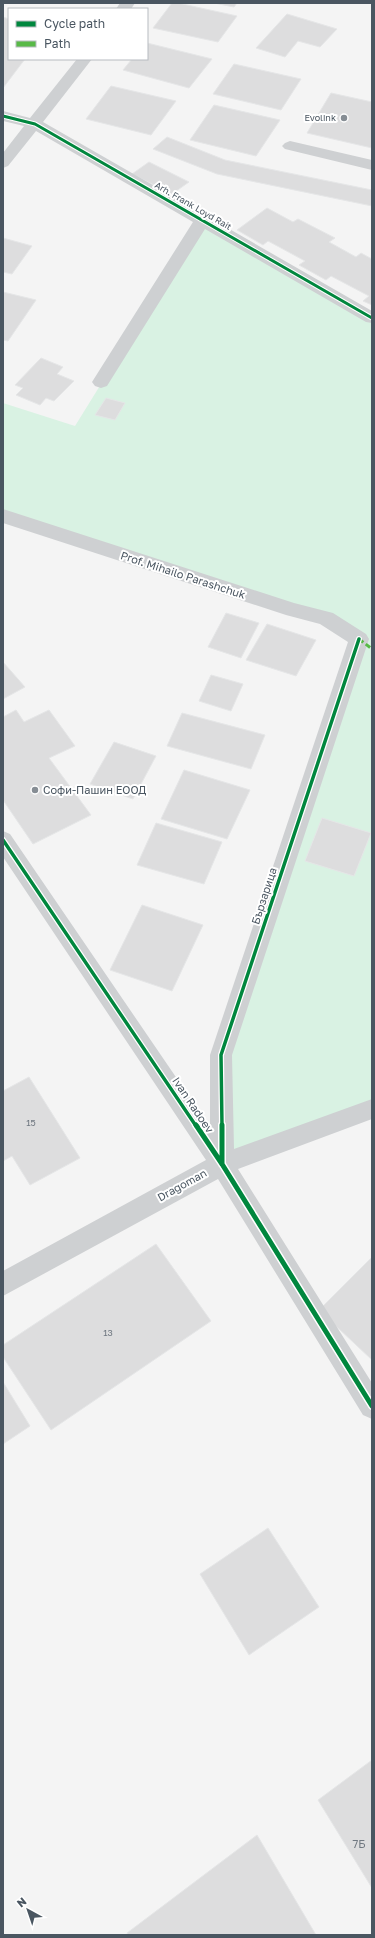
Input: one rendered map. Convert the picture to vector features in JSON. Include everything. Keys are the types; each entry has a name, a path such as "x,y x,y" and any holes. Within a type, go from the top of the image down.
{"street":[{"path":"3,163 84,60"},
{"name":"Arh. Frank Loyd Rait","path":"3,116 35,124 372,318"},
{"path":"290,146 372,165"},
{"path":"101,382 202,221"},
{"name":"Prof. Mihailo Parashchuk","path":"3,516 286,608 326,618 359,639"},
{"name":"Бързарица","path":"222,1164 221,1055 359,639"},
{"name":"Ivan Radoev","path":"5,847 222,1164 372,1406"},
{"name":"Dragoman","path":"3,1284 222,1164 372,1109"}],"green space":[{"path":"202,221 372,318 372,1109 222,1164 221,1055 359,639 326,618 3,516 3,403 75,426"}],"building":[{"path":"172,3 237,16 218,42 153,28"},
{"path":"214,3 237,3 234,7"},
{"path":"287,14 337,29 320,47 298,41 285,57 256,48"},
{"path":"3,17 8,19 8,60 24,60 3,88"},
{"path":"148,43 212,59 189,88 123,70 131,60 148,60"},
{"path":"234,64 301,79 281,110 213,94"},
{"path":"111,86 176,101 151,135 86,119"},
{"name":"Evolink","path":"331,93 372,102 372,148 307,133"},
{"path":"214,105 280,120 256,156 190,140"},
{"path":"167,137 225,160 372,190 372,206 217,174 153,149"},
{"path":"149,162 189,182 172,194 132,174"},
{"path":"267,208 293,222 298,219 335,238 329,242 356,257 361,253 372,259 372,305 363,301 369,296 331,276 326,280 299,265 305,261 268,241 263,245 237,230"},
{"path":"3,238 32,246 12,274 3,272"},
{"path":"3,292 36,300 8,341 3,340"},
{"path":"41,358 63,367 57,374 74,381 54,401 46,398 40,405 16,395 23,388 15,385"},
{"path":"106,398 125,403 115,420 95,415"},
{"path":"226,613 259,623 241,658 208,647"},
{"path":"267,624 316,640 296,676 246,660"},
{"path":"3,662 25,687 3,699"},
{"path":"211,675 243,684 231,711 199,701"},
{"path":"16,710 24,722 49,710 75,746 49,758 91,815 33,844 3,800 3,717"},
{"path":"182,713 265,735 251,769 167,746"},
{"path":"114,742 156,756 133,799 90,784"},
{"path":"184,770 250,790 227,839 161,819"},
{"path":"322,818 371,833 354,876 305,861"},
{"path":"156,823 222,842 204,884 137,865"},
{"path":"142,905 203,925 172,991 110,970"},
{"path":"29,1077 80,1158 30,1185 12,1156 3,1161 3,1091"},
{"path":"156,1244 211,1321 51,1430 3,1357 3,1345"},
{"path":"372,1257 372,1360 319,1310"},
{"path":"3,1382 30,1426 3,1444"},
{"path":"268,1528 319,1607 249,1655 200,1574"},
{"path":"372,1760 372,1888 318,1800"},
{"path":"257,1835 316,1935 128,1935 127,1933"}],"marked path":[{"path":"359,639 372,649"}],"cycle path":[{"path":"3,116 35,124 372,318"},
{"path":"222,1164 221,1055 359,639"},
{"path":"3,840 222,1164 372,1406"}],"place":[{"name":"Evolink","path":"344,118"},
{"name":"Софи-Пашин ЕООД","path":"35,790"}]}
